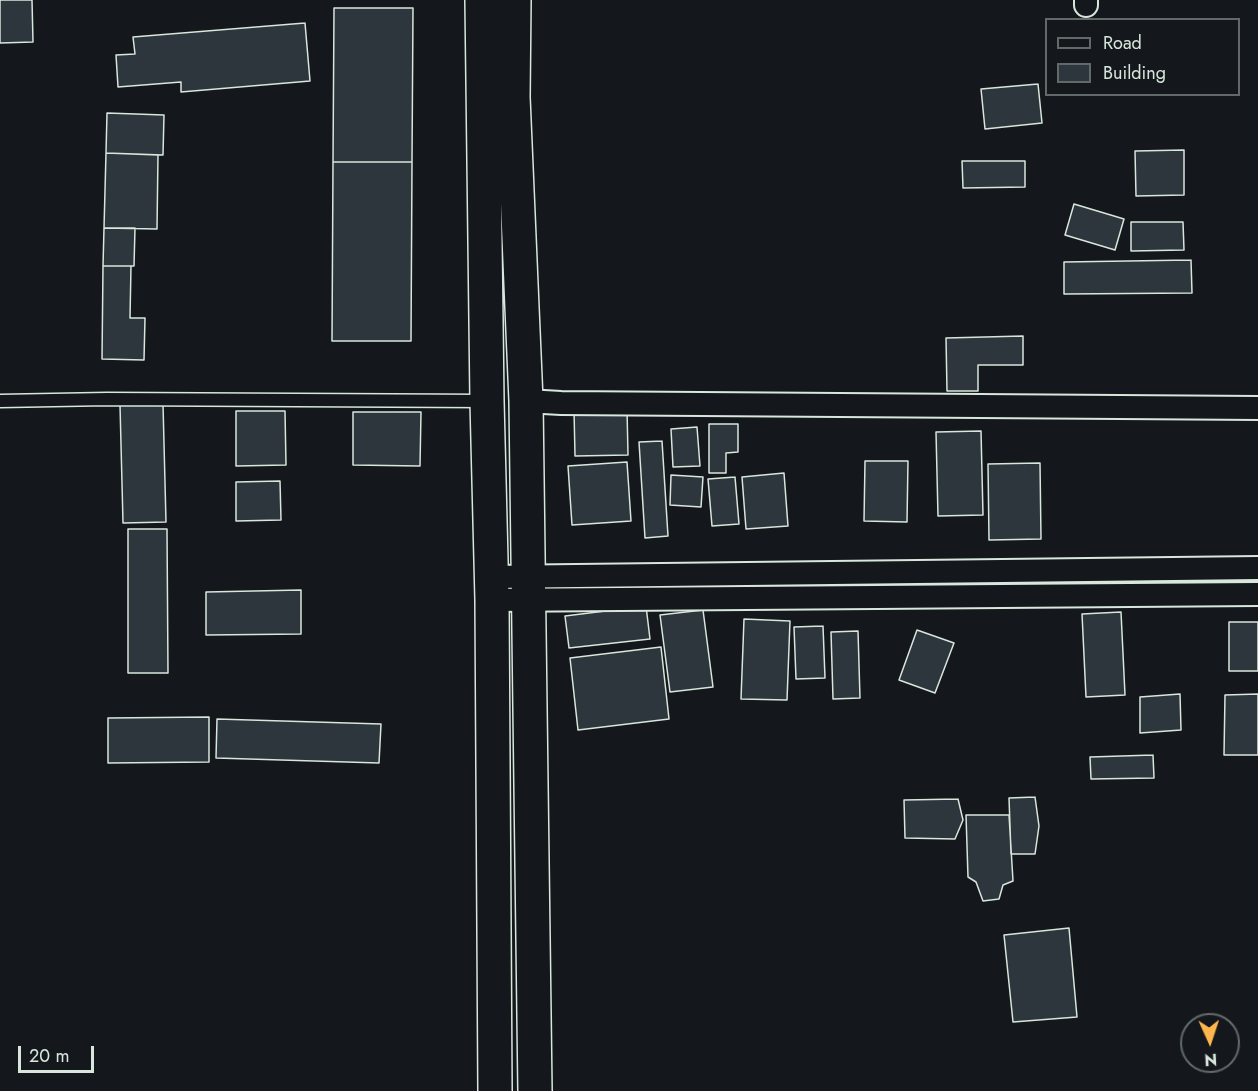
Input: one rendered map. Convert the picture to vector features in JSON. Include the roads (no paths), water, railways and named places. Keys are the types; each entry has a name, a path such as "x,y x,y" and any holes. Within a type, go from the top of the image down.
{"street":[{"path":"482,0 497,97 526,401 534,1091"},
{"path":"495,1091 492,588 487,401 497,97 514,0"},
{"path":"526,401 1258,408"},
{"path":"492,588 1258,568"},
{"path":"529,587 1258,594"}],"lane":[{"path":"0,401 107,399 487,401"}]}
